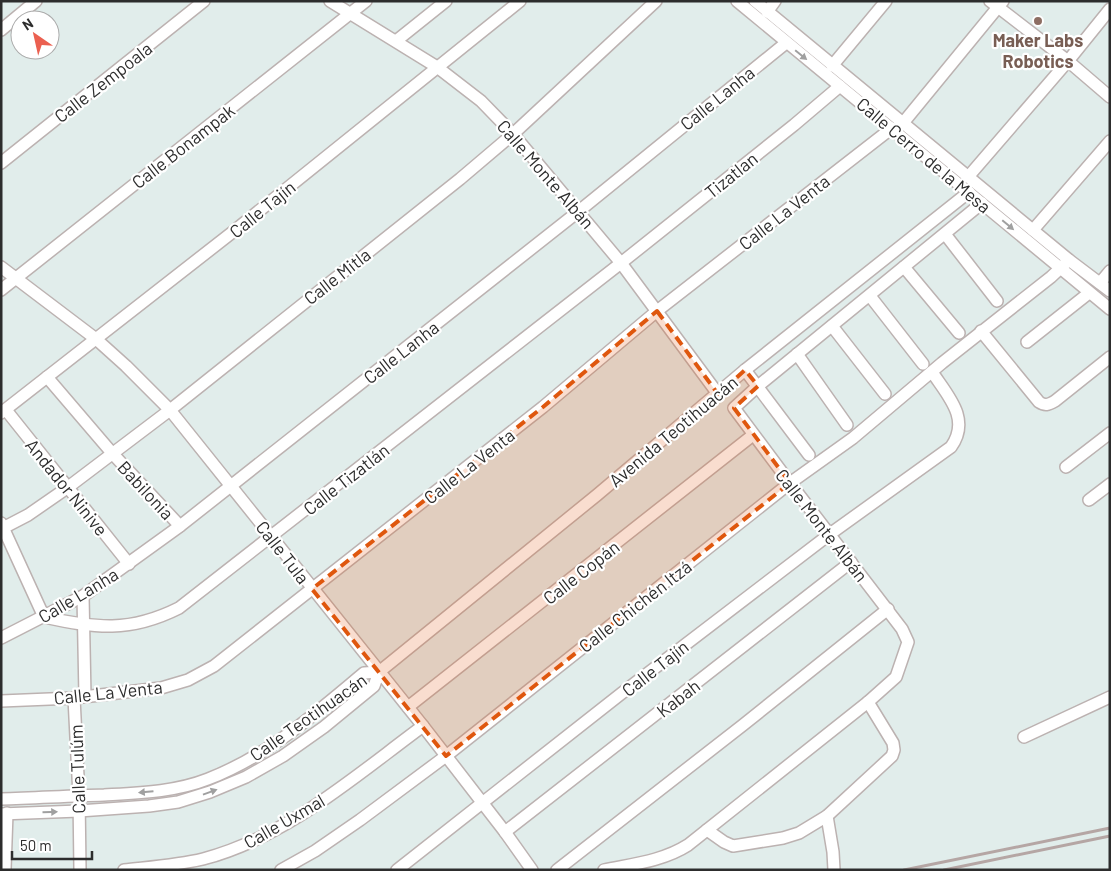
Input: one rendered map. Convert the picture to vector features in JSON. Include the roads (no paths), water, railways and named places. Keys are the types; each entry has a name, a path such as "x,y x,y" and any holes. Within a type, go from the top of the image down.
{"street":[{"path":"1,30 36,1"},
{"name":"Calle Zempoala","path":"1,163 204,1"},
{"name":"Calle Monte Albán","path":"330,1 438,67 481,101 513,134 621,263 718,394"},
{"name":"Calle Bonampak","path":"1,290 366,1"},
{"path":"396,42 446,1"},
{"name":"Calle Tajín","path":"4,411 234,231 520,1"},
{"name":"Calle Mitla","path":"2,527 28,515 67,488 170,410 460,179 513,134 656,1"},
{"name":"Calle Cerro de la Mesa","path":"737,1 840,86 968,177 1110,291"},
{"name":"Calle Cerro de la Mesa","path":"755,1 832,66 982,204 1089,294 1110,309"},
{"path":"767,12 776,1"},
{"path":"832,66 886,1"},
{"path":"997,3 1110,96"},
{"name":"Calle La Venta","path":"1,701 79,698 161,688 188,680 214,666 544,407 658,311 897,126 997,3"},
{"path":"968,177 1110,9"},
{"name":"Calle Lanha","path":"1,638 83,596 180,526 578,211 786,43"},
{"name":"Tizatlan","path":"621,263 840,86"},
{"path":"1033,230 1110,141"},
{"name":"Avenida Teotihuacán","path":"379,672 745,370 969,192"},
{"path":"758,386 982,204"},
{"path":"945,234 997,301"},
{"path":"889,257 902,268 960,333"},
{"name":"Calle Chichén Itzá","path":"281,870 315,851 360,820 446,756 790,483 853,438 981,331 1060,270 1070,260"},
{"name":"Calle Tizatlán","path":"44,617 85,626 104,627 149,621 179,608 621,263"},
{"name":"Calle Tula","path":"1,267 96,339 170,410 423,726 532,870"},
{"path":"1100,283 1110,271"},
{"path":"1027,342 1089,294"},
{"path":"870,296 923,364"},
{"path":"832,326 885,394"},
{"path":"981,331 1043,405 1048,405 1055,401 1110,357"},
{"path":"796,354 847,425"},
{"path":"745,370 808,455"},
{"name":"Calle Tajín","path":"397,870 830,534 950,447 960,427 957,413 932,372"},
{"name":"Babilonia","path":"48,377 112,453 180,526"},
{"name":"Calle Monte Albán","path":"758,386 734,408 888,609 902,629 908,642 896,677 868,702"},
{"name":"Andador Ninive","path":"4,411 129,564"},
{"path":"1066,467 1110,433"},
{"name":"Calle Copán","path":"408,707 753,435"},
{"path":"1089,500 1108,488"},
{"path":"2,527 44,617"},
{"name":"Kabah","path":"505,832 851,562"},
{"name":"Calle Tulúm","path":"80,870 79,698 85,626 83,596"},
{"path":"557,870 888,609"},
{"name":"Calle Teotihuacán","path":"1,799 146,792 175,788 207,779 239,765 275,744 364,673 379,672 374,686 283,756 246,777 210,792 178,802 149,806 4,814"},
{"path":"1024,737 1110,697"},
{"path":"604,870 666,856 682,848 868,702 893,743 894,750 892,756 827,816 791,836 739,846 729,845 707,830"},
{"name":"Calle Uxmal","path":"124,870 202,859 235,848 278,828 321,801 423,726"},
{"path":"239,765 246,777"},
{"path":"4,814 5,869"},
{"path":"827,816 834,870"}],"railway":[{"path":"904,870 1110,828"},
{"path":"944,870 1110,836"}],"place":[{"name":"Maker Labs Robotics","path":"1038,21"}]}
